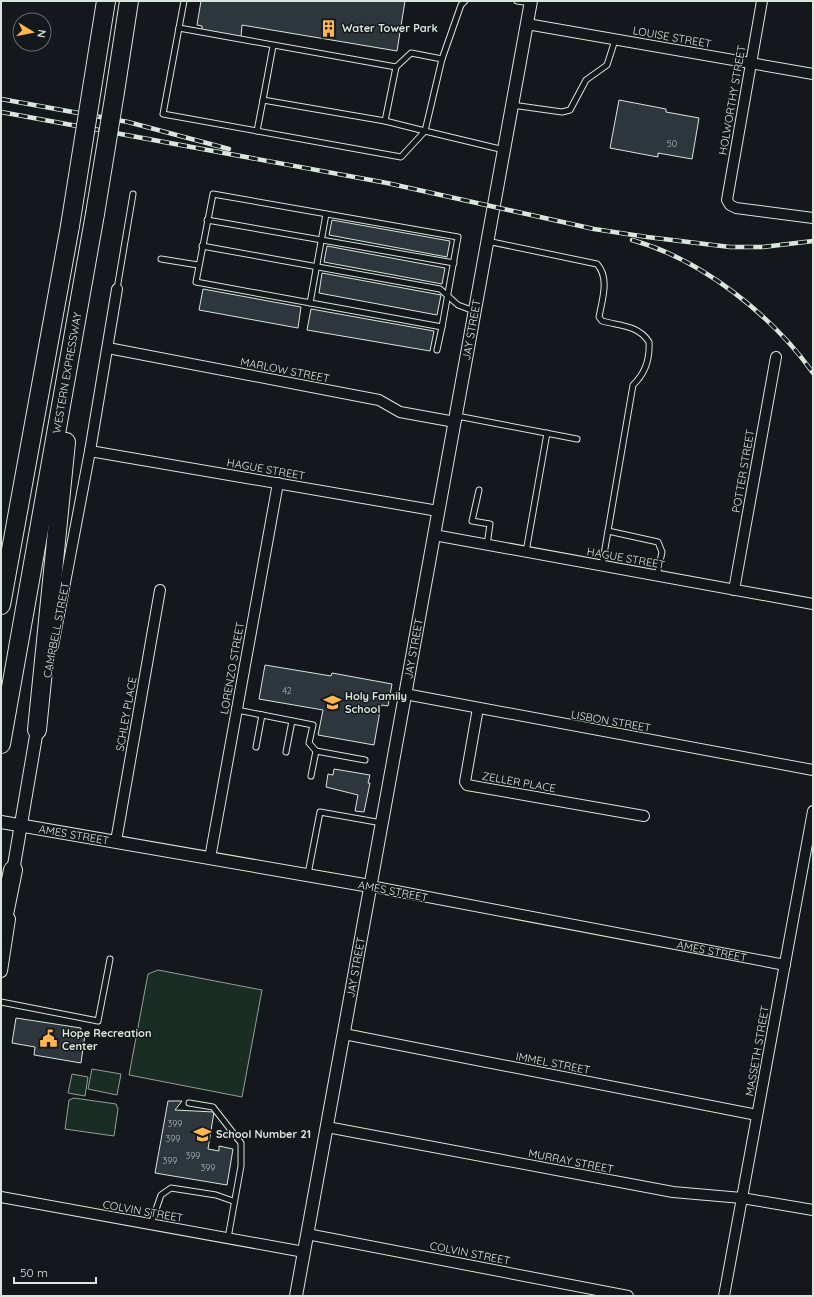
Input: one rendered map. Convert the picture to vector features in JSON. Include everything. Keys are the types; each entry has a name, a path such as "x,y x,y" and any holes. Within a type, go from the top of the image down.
{"highway":[{"name":"WESTERN EXPRESSWAY","path":"1,605 70,226 106,1"},
{"name":"WESTERN EXPRESSWAY","path":"1,744 82,292 129,1"},
{"path":"37,730 82,292"},
{"path":"1,540 41,389"},
{"path":"1,929 13,870"}],"street":[{"name":"HOLWORTHY STREET","path":"762,1 728,193 728,203 732,207 739,209 813,218"},
{"name":"JAY STREET","path":"296,1296 531,2"},
{"name":"LOUISE STREET","path":"527,24 813,74"},
{"name":"CAMPBELL STREET","path":"1,971 8,926 13,870 10,824 37,730 90,451 117,289"},
{"name":"MARLOW STREET","path":"108,348 379,400 400,412 455,419"},
{"name":"POTTER STREET","path":"734,590 776,356"},
{"name":"HAGUE STREET","path":"90,451 438,511"},
{"name":"LORENZO STREET","path":"210,858 278,483"},
{"name":"HAGUE STREET","path":"434,535 813,604"},
{"name":"SCHLEY PLACE","path":"116,841 160,590"},
{"name":"LISBON STREET","path":"405,694 813,770"},
{"name":"ZELLER PLACE","path":"478,708 465,782 467,785 644,816"},
{"name":"MASSETH STREET","path":"724,1296 813,811"},
{"name":"AMES STREET","path":"10,824 116,841 370,886 785,964"},
{"name":"IMMEL STREET","path":"344,1034 757,1115"},
{"name":"MURRAY STREET","path":"327,1127 673,1192 742,1198 813,1210"},
{"name":"COLVIN STREET","path":"1,1197 304,1252"},
{"name":"COLVIN STREET","path":"307,1234 628,1296"}],"lane":[{"path":"184,1 163,114 401,157 425,131 442,59 461,5 465,1"},
{"path":"516,1 531,2"},
{"path":"179,28 272,46 396,66"},
{"path":"512,105 562,112 570,110 586,80 607,65 614,40"},
{"path":"257,131 272,46"},
{"path":"385,121 396,66 411,53 442,59"},
{"path":"263,100 385,121 504,150"},
{"path":"117,289 133,194"},
{"path":"437,350 442,327 448,297 458,237 213,194 198,265 196,282 442,327"},
{"path":"310,303 326,214"},
{"path":"207,220 454,262"},
{"path":"488,241 597,264 603,270 605,278 599,317 602,321 631,327 640,332 649,342 648,357 643,376 633,385 602,566"},
{"path":"202,246 316,268 440,289 458,306 475,312"},
{"path":"161,259 198,265"},
{"path":"455,419 577,439"},
{"path":"526,552 547,433"},
{"path":"479,490 472,521 490,524 487,545"},
{"path":"608,531 658,542 662,552 657,576"},
{"path":"237,710 313,725 309,743 316,751 365,760"},
{"path":"256,746 262,715"},
{"path":"286,752 292,721"},
{"path":"311,776 316,751"},
{"path":"308,875 320,812 382,823"},
{"path":"1,1002 98,1021 110,959"},
{"path":"189,1103 213,1107 241,1143 241,1166 237,1191 233,1201 228,1238"},
{"path":"151,1224 160,1198 166,1190 171,1188 216,1195 233,1201"}],"green space":[{"path":"158,970 262,990 242,1097 129,1075 148,974"},
{"path":"92,1069 121,1074 117,1095 88,1089"},
{"path":"72,1074 88,1077 85,1096 68,1093"},
{"path":"74,1098 116,1104 118,1109 114,1136 65,1129 69,1100"}],"building":[{"name":"Water Tower Park","path":"201,1 405,1 397,51 242,25 241,37 202,30 202,26 197,25"},
{"path":"619,100 666,109 666,112 699,118 692,159 658,153 658,157 610,148"},
{"path":"332,220 450,241 447,257 329,235"},
{"path":"327,246 445,268 442,284 324,262"},
{"path":"322,273 441,295 437,315 319,293"},
{"path":"203,289 301,307 298,328 199,310"},
{"path":"311,309 434,331 430,351 307,330"},
{"name":"Holy Family School","path":"265,665 331,676 332,673 392,684 388,706 381,705 374,745 318,735 323,710 259,699"},
{"path":"334,769 370,775 368,783 370,783 364,812 355,811 358,795 326,787 328,774 333,775"},
{"name":"Hope Recreation Center","path":"16,1018 81,1028 80,1033 85,1034 81,1063 34,1055 35,1047 12,1043"},
{"path":"168,1101 182,1101 175,1110 214,1112 208,1149 219,1151 219,1146 233,1149 227,1185 155,1173"}],"railway":[{"path":"1,99 128,122 229,149"},
{"path":"1,112 387,183 594,229 730,247 763,247 813,241"},
{"path":"632,240 658,249 684,261 709,275 733,292 756,310 777,330 813,373"}],"place":[{"name":"Water Tower Park","path":"329,28"},
{"name":"Holy Family School","path":"332,702"},
{"name":"Hope Recreation Center","path":"49,1039"},
{"name":"School Number 21","path":"203,1134"}]}
